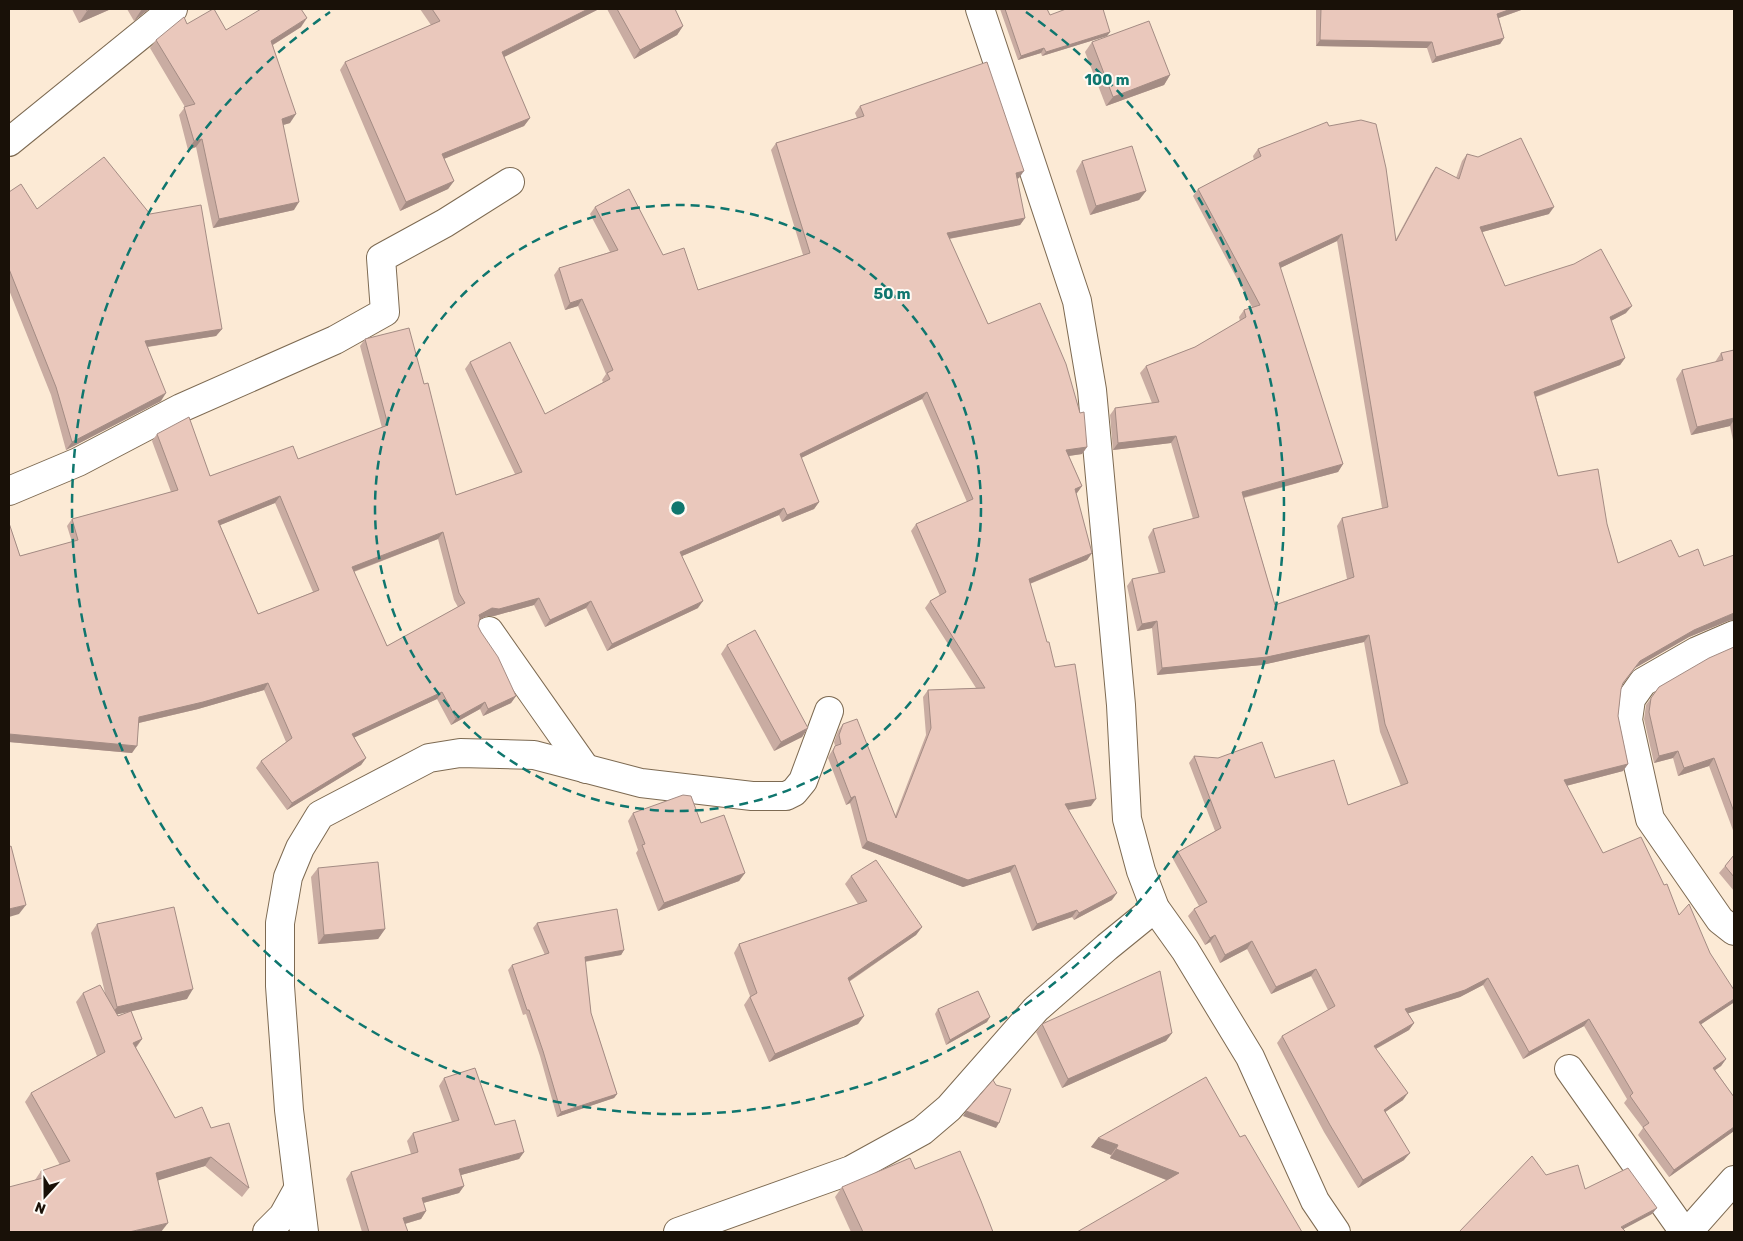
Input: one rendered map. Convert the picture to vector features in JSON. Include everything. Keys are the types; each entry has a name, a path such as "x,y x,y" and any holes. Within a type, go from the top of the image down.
{"street":[{"path":"9,142 172,9"},
{"path":"980,9 1076,301 1092,390 1121,705 1127,820 1141,872 1156,908 1186,950 1250,1057 1315,1200 1330,1226 1336,1232"},
{"path":"9,491 78,462 181,408 336,340 385,312 381,258 445,223 510,182"},
{"path":"489,631 586,769"},
{"path":"1734,635 1698,651 1643,682 1631,699 1628,720 1650,819 1720,920 1734,931"},
{"path":"304,1232 289,1110 280,986 280,923 288,877 300,848 320,815 429,758 460,752 534,755 641,783 752,796 786,796 794,792 803,781 829,711"},
{"path":"678,1232 851,1170 922,1131 949,1108 1036,1009 1107,947 1156,908"},
{"path":"1569,1069 1684,1232"},
{"path":"1688,1232 1734,1180"},
{"path":"267,1232 283,1216 298,1189"}],"building":[{"path":"213,9 226,30 261,9 301,9 307,18 271,41 296,114 282,119 299,202 219,219 202,139 194,141 184,107 195,104 156,40 184,17 187,24"},
{"path":"432,9 588,9 502,52 530,118 442,154 454,181 406,202 345,62 440,21"},
{"path":"617,9 675,9 683,26 640,50"},
{"path":"1005,9 1047,9 1050,15 1066,9 1103,9 1110,32 1046,52 1044,48 1021,56"},
{"path":"1321,9 1511,9 1497,14 1504,38 1436,57 1432,42 1320,40"},
{"path":"1149,21 1170,75 1113,97 1092,42"},
{"path":"987,62 1024,171 1016,173 1025,218 947,233 988,324 1040,303 1066,364 1080,413 1084,412 1087,447 1066,450 1082,486 1075,489 1092,553 1029,579 1055,667 1075,664 1096,799 1065,804 1117,893 1079,913 1077,910 1037,924 1015,865 968,880 867,841 855,796 851,798 833,751 835,746 841,744 839,735 843,724 857,719 896,818 931,728 928,690 985,688 930,601 946,592 916,524 973,499 927,392 800,454 819,502 787,515 784,508 680,552 703,601 612,644 591,601 550,620 539,598 499,609 492,608 479,615 478,626 498,657 516,696 488,709 485,702 456,718 442,692 352,734 366,758 292,803 261,761 292,738 268,683 203,702 139,717 137,746 9,734 9,523 20,556 78,540 72,519 178,490 157,434 189,417 210,476 293,446 298,459 388,425 365,339 409,328 424,384 428,383 456,495 522,472 470,362 510,342 545,414 610,379 607,373 613,370 582,299 570,303 559,268 618,250 595,207 629,189 663,255 684,248 698,290 810,253 776,143 864,116 860,106","holes":["280,496 319,590 258,614 218,521","443,532 459,593 465,603 387,646 352,567"]},
{"path":"1361,120 1376,124 1386,168 1396,241 1436,167 1459,179 1467,154 1478,157 1521,138 1554,207 1480,227 1505,286 1574,264 1601,249 1632,306 1610,317 1625,358 1534,392 1558,476 1598,469 1607,524 1618,563 1671,540 1679,557 1698,549 1704,566 1734,555 1734,613 1694,630 1640,661 1623,683 1618,716 1628,764 1564,780 1603,853 1641,837 1664,885 1667,884 1679,915 1689,904 1710,953 1734,990 1734,999 1699,1022 1726,1059 1713,1068 1734,1097 1734,1127 1674,1170 1643,1127 1649,1123 1630,1096 1633,1093 1589,1019 1529,1052 1488,978 1465,990 1405,1009 1414,1023 1374,1046 1408,1093 1384,1110 1410,1153 1363,1180 1330,1125 1282,1036 1335,1006 1316,969 1276,987 1252,941 1225,955 1215,935 1210,938 1194,909 1207,902 1178,852 1221,828 1194,756 1218,758 1262,742 1275,778 1334,760 1348,805 1408,783 1385,724 1369,635 1267,657 1162,668 1157,621 1142,624 1132,579 1165,572 1153,529 1199,517 1176,436 1118,443 1115,408 1159,402 1146,366 1195,347 1246,317 1244,310 1260,305 1198,189 1261,156 1258,149 1327,122 1329,126","holes":["1342,234 1388,507 1342,518 1354,577 1275,605 1242,492 1343,464 1279,263"]},
{"path":"1132,146 1146,191 1096,206 1082,161"},
{"path":"104,157 150,214 201,205 222,329 145,341 166,393 72,442 56,387 9,269 9,192 21,184 37,209"},
{"path":"1734,350 1734,418 1697,427 1682,370 1723,360 1721,353"},
{"path":"755,630 808,728 781,742 727,645"},
{"path":"1734,647 1734,812 1714,758 1684,768 1678,751 1659,756 1649,712 1651,698 1659,687 1709,658"},
{"path":"683,795 691,796 701,823 724,815 745,873 664,903 642,845 645,844 633,813"},
{"path":"11,846 26,905 9,909 9,847"},
{"path":"1734,855 1734,877 1725,866"},
{"path":"876,860 922,927 848,978 864,1016 775,1054 750,997 757,993 739,944 867,901 851,876"},
{"path":"378,862 385,929 324,935 318,868"},
{"path":"174,907 193,989 117,1007 97,924"},
{"path":"617,909 624,950 585,957 591,1013 617,1094 561,1112 543,1051 512,965 549,953 537,923"},
{"path":"1160,971 1172,1033 1068,1079 1042,1024"},
{"path":"100,985 118,1016 131,1011 142,1039 133,1043 175,1118 202,1107 211,1128 229,1123 249,1188 211,1157 156,1173 168,1223 129,1232 9,1232 9,1187 43,1178 41,1171 70,1161 31,1093 105,1052 83,993"},
{"path":"978,991 990,1017 950,1040 938,1009"},
{"path":"475,1068 495,1125 515,1120 524,1152 459,1169 464,1186 422,1198 426,1211 403,1218 408,1232 369,1232 351,1172 418,1152 413,1133 459,1120 444,1078"},
{"path":"1206,1077 1240,1137 1245,1135 1302,1232 1077,1232 1179,1173 1116,1149 1118,1145 1098,1138"},
{"path":"993,1080 996,1085 1011,1089 999,1123 966,1111"},
{"path":"960,1151 993,1232 863,1232 842,1187 910,1158 915,1169"},
{"path":"1532,1156 1546,1175 1578,1165 1585,1189 1628,1168 1657,1208 1621,1227 1626,1232 1459,1232"}]}
